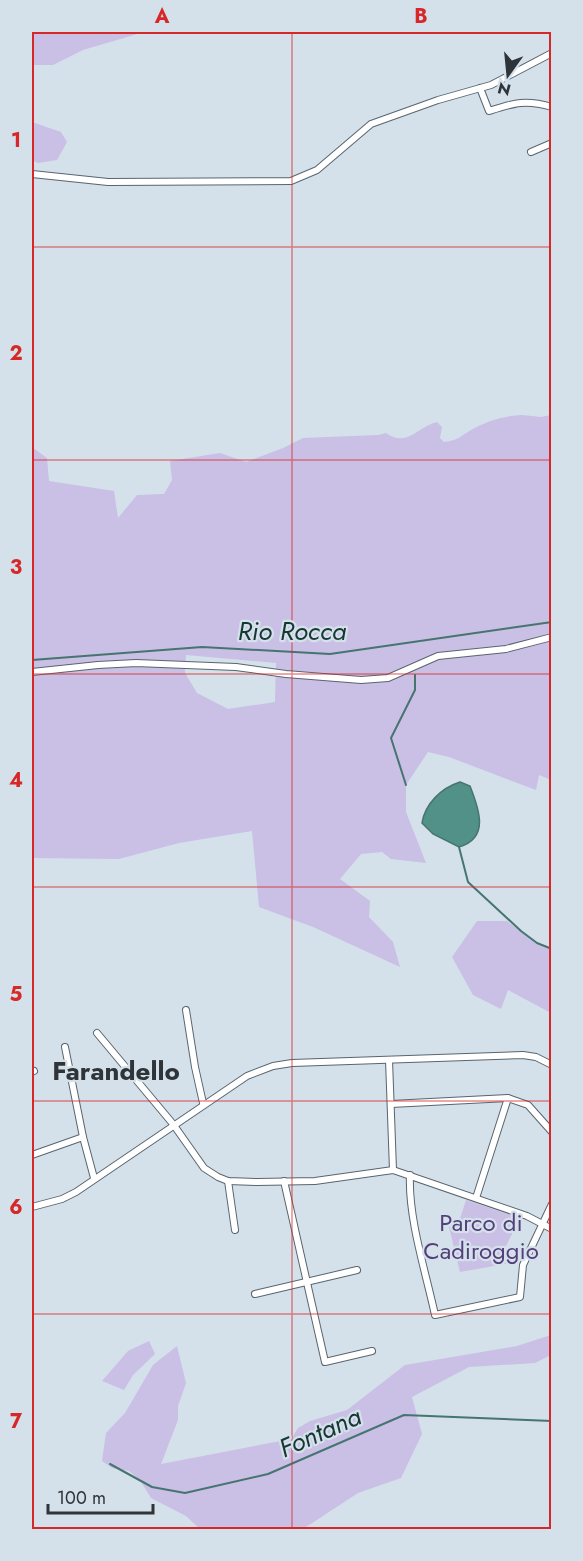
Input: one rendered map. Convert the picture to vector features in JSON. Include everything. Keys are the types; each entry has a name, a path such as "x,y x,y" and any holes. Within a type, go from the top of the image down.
{"street":[{"path":"32,174 108,182 291,181 317,170 371,124 438,100 491,85 552,53"},
{"path":"480,88 489,111 519,102 533,101 552,106"},
{"path":"531,152 552,143"},
{"path":"32,672 98,664 136,663 236,667 361,680 388,678 438,656 506,649 552,637"},
{"path":"186,1010 203,1104"},
{"path":"97,1034 119,1063 173,1124 204,1168 211,1174 228,1181 284,1181 322,1180 393,1170 527,1216 552,1229"},
{"path":"65,1047 83,1137 94,1178"},
{"path":"32,1207 62,1199 247,1076 273,1066 292,1063 523,1055 536,1057 552,1065"},
{"path":"389,1060 393,1170"},
{"path":"391,1104 508,1098 528,1105 552,1132"},
{"path":"476,1198 508,1098"},
{"path":"32,1155 83,1137"},
{"path":"410,1175 409,1188 414,1221 435,1315 520,1297 523,1264 552,1204"},
{"path":"228,1181 235,1230"},
{"path":"284,1181 326,1362 372,1351"},
{"path":"255,1294 357,1270"}],"green space":[{"path":"32,32 144,32 83,50 53,65 32,65"},
{"path":"32,122 61,132 67,142 57,160 38,163 32,160"},
{"path":"522,415 541,417 551,415 551,780 539,775 536,790 449,757 428,752 406,785 406,812 426,863 391,859 382,852 361,854 340,879 370,901 369,917 393,942 400,967 313,927 259,907 252,831 179,843 119,859 32,858 32,447 47,458 49,481 114,491 118,518 137,495 164,494 172,480 170,461 220,453 246,462 303,438 386,433 400,438 412,435 437,422 442,427 440,438 444,442 456,439 489,422","holes":["186,655 276,663 275,702 228,709 197,693 185,673"]},
{"path":"477,921 507,921 537,943 551,949 551,1013 508,990 501,1009 473,995 452,957"},
{"name":"Parco di Cadiroggio","path":"466,1200 520,1218 504,1250 518,1258 517,1262 460,1272 449,1227 458,1225"},
{"path":"551,1335 551,1355 535,1363 469,1367 412,1397 422,1434 401,1478 358,1493 303,1529 200,1529 186,1516 151,1498 140,1480 129,1471 112,1468 102,1461 106,1433 125,1413 153,1365 177,1346 186,1383 178,1406 178,1420 161,1464 291,1439 298,1428 310,1421 347,1410 405,1365 517,1346"},
{"path":"149,1341 155,1354 133,1375 124,1390 102,1381 128,1351"}],"shaded area":[{"path":"460,782 470,786 479,813 479,822 475,837 469,843 459,847 433,834 422,823 430,803 446,788"}],"waterway":[{"name":"Rio Rocca","path":"32,660 202,647 330,654 552,622"},
{"path":"406,785 391,738 415,690 415,675"},
{"path":"459,847 468,882 521,931 537,943 552,949"},
{"name":"Fontana","path":"110,1464 152,1487 185,1493 268,1474 404,1415 552,1421"}],"district":[{"name":"Farandello","path":"116,1071"}]}
